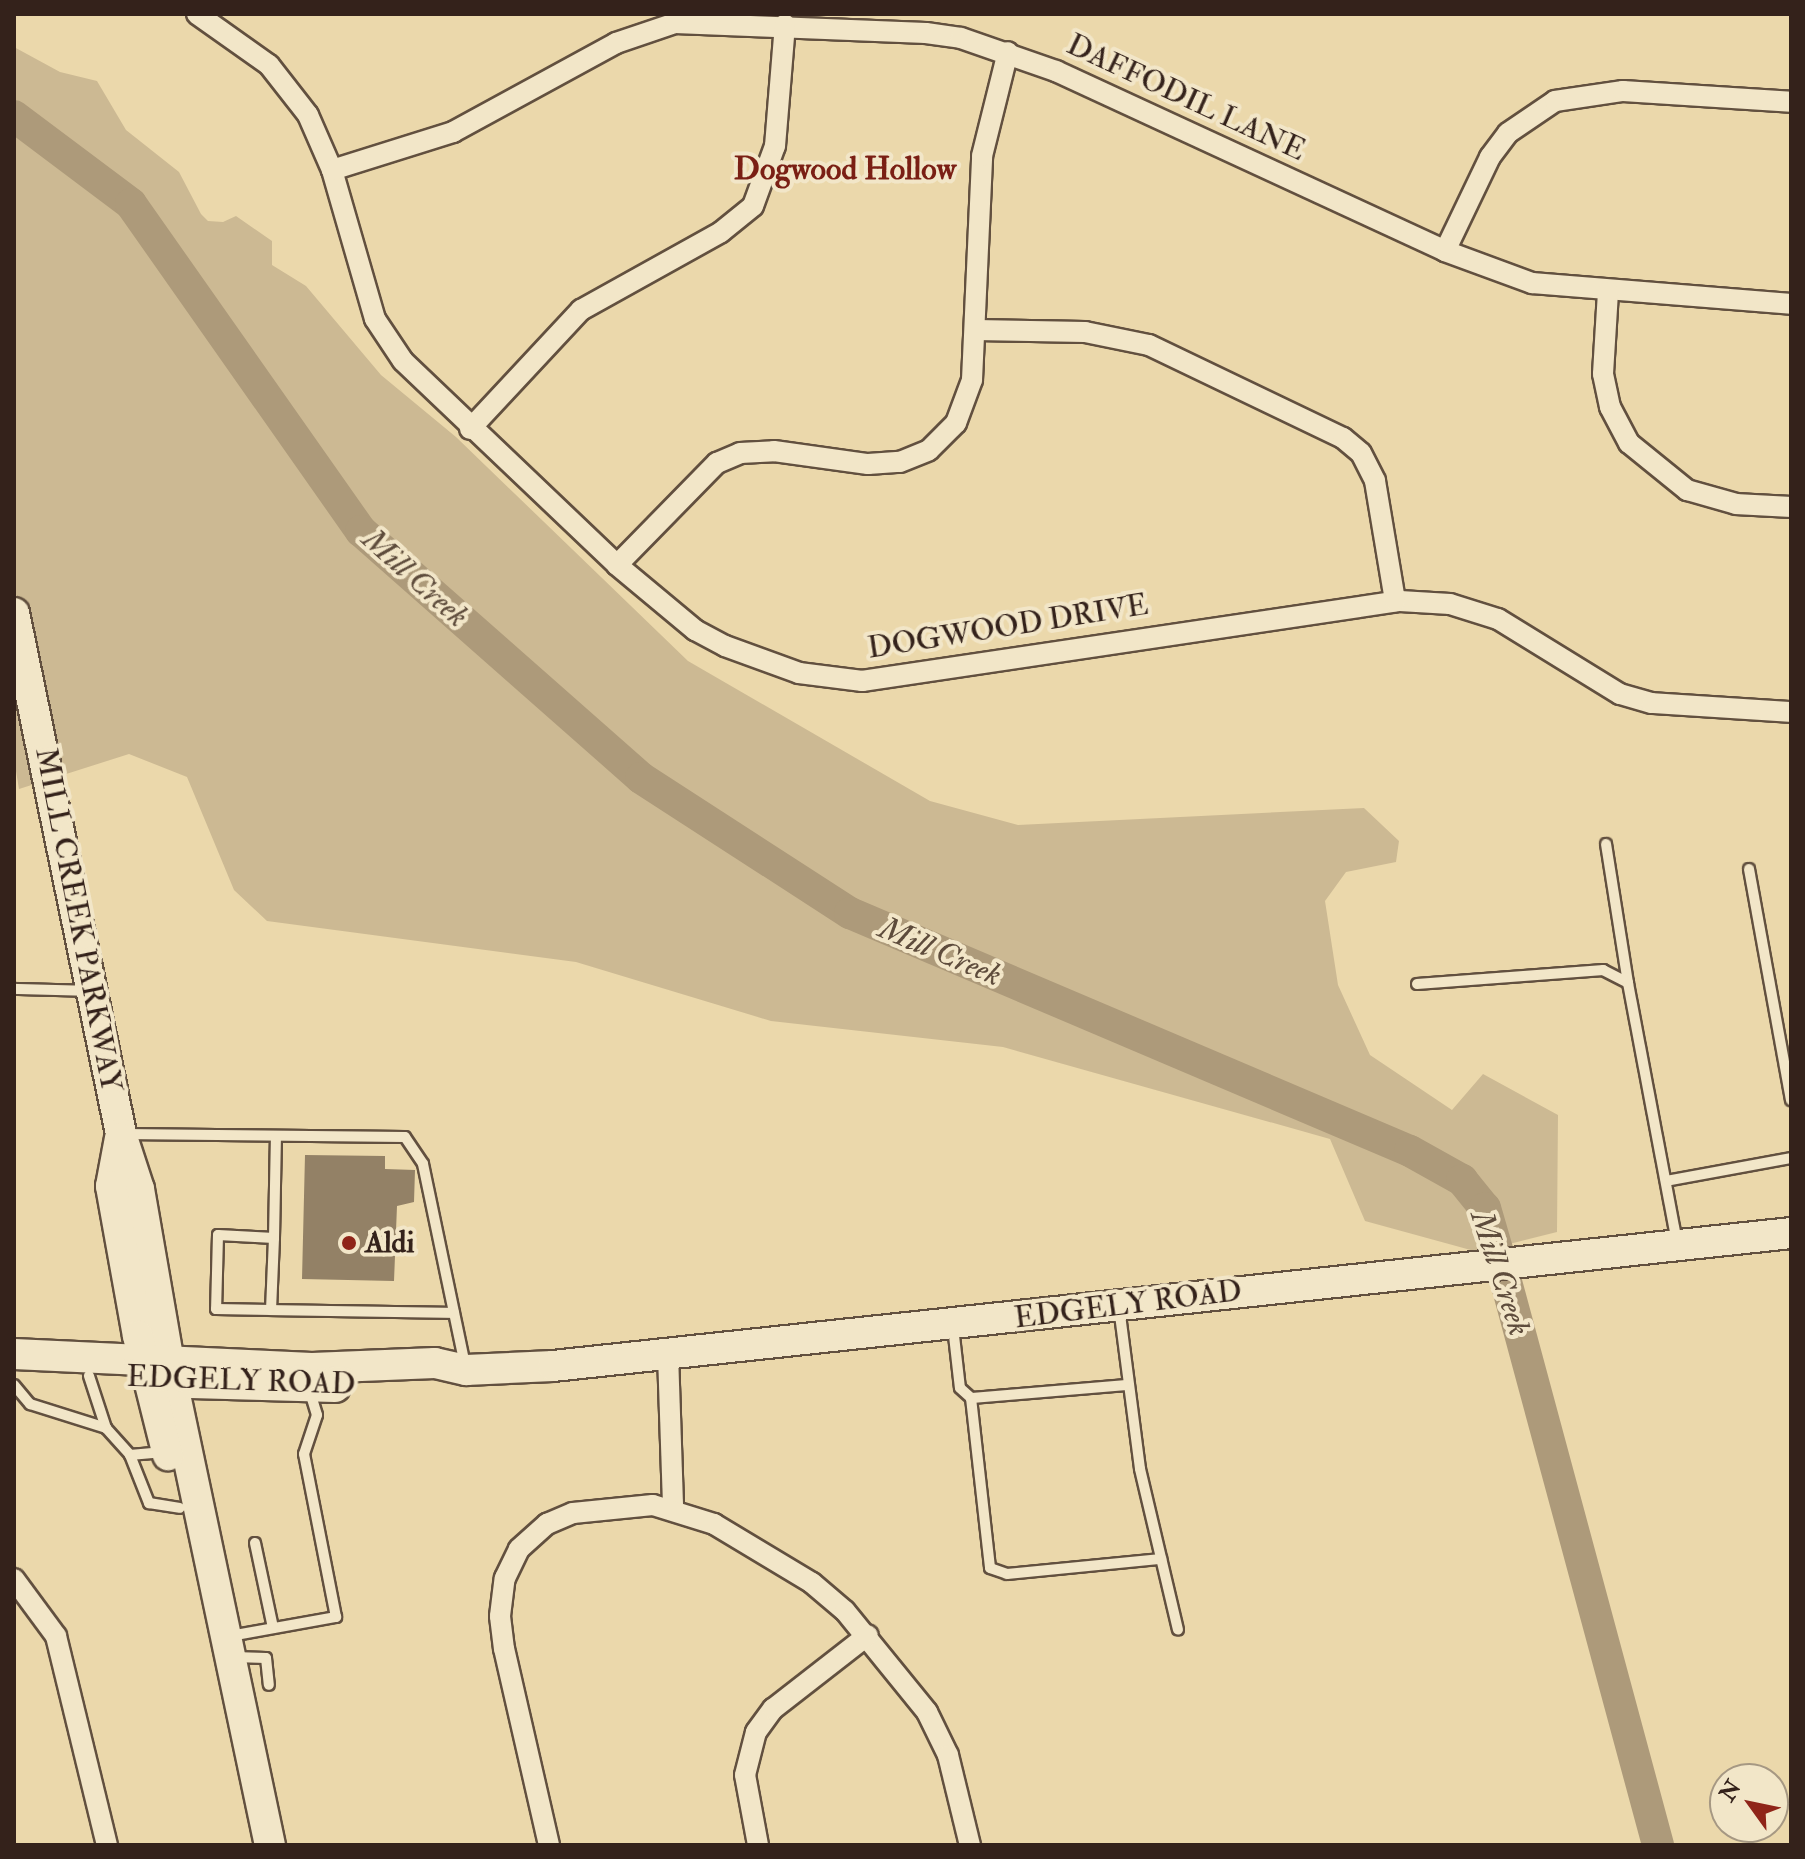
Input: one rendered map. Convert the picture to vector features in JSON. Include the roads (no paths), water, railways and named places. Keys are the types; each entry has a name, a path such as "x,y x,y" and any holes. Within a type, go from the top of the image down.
{"main road":[{"name":"MILL CREEK PARKWAY","path":"14,613 94,990 121,1134 111,1186 159,1371"},
{"name":"EDGELY ROAD","path":"14,1373 89,1376 435,1363 466,1370 953,1326 1119,1305 1791,1233"},
{"name":"EDGELY ROAD","path":"14,1354 309,1388 446,1382 466,1370"},
{"path":"159,1371 167,1452 206,1621 226,1647"},
{"path":"159,1371 225,1613 226,1647 270,1845"}],"street":[{"name":"DOGWOOD DRIVE","path":"197,14 236,39 288,87 332,170 375,319 403,361 470,429 617,565 695,630 725,646 799,673 862,681 1395,601 1450,604 1498,619 1620,694 1652,703 1791,712"},
{"name":"DAFFODIL LANE","path":"332,170 453,132 644,31 697,20 785,24 872,22 961,38 1008,52 1445,251 1532,283 1608,292 1791,304"},
{"path":"470,429 581,310 721,232 753,206 775,146 785,24"},
{"path":"617,565 706,470 740,453 774,451 868,464 900,462 929,450 956,423 968,397 976,330 982,156 1008,52"},
{"path":"1445,251 1490,157 1508,133 1555,101 1623,91 1791,102"},
{"path":"1608,292 1603,374 1610,407 1629,443 1687,490 1736,504 1791,507"},
{"path":"976,330 1085,332 1149,345 1343,438 1361,453 1375,481 1395,601"},
{"path":"668,1354 673,1507"},
{"path":"549,1845 504,1649 500,1616 505,1578 531,1535 573,1513 673,1507 714,1524 812,1583 868,1635 927,1712 948,1755 970,1845"},
{"path":"14,1579 56,1636 107,1845"},
{"path":"758,1845 745,1775 756,1732 773,1709 868,1635"}],"lane":[{"path":"1606,844 1628,983 1678,1244"},
{"path":"1749,869 1791,1100"},
{"path":"1417,984 1603,970 1628,983"},
{"path":"14,989 94,990"},
{"path":"121,1134 405,1137 423,1164 466,1370"},
{"path":"271,1310 276,1136"},
{"path":"1666,1181 1791,1158"},
{"path":"274,1238 218,1235 216,1309 454,1313"},
{"path":"1119,1305 1127,1385 1178,1630"},
{"path":"953,1326 960,1388 971,1398 986,1556 996,1573 1161,1559"},
{"path":"89,1376 106,1428 130,1455 149,1503 180,1508"},
{"path":"14,1385 30,1404 106,1428"},
{"path":"971,1398 1127,1385"},
{"path":"226,1647 273,1628 336,1617 304,1454 317,1415 309,1388"},
{"path":"130,1455 167,1452"},
{"path":"255,1543 273,1628"},
{"path":"226,1647 266,1658 269,1685"}],"waterway":[{"name":"Mill Creek","path":"14,116 131,204 361,531 641,778 850,913 1410,1151 1462,1180 1485,1208 1658,1845"}],"place":[{"name":"Aldi","path":"349,1243"}],"district":[{"name":"Dogwood Hollow","path":"845,169"}]}
